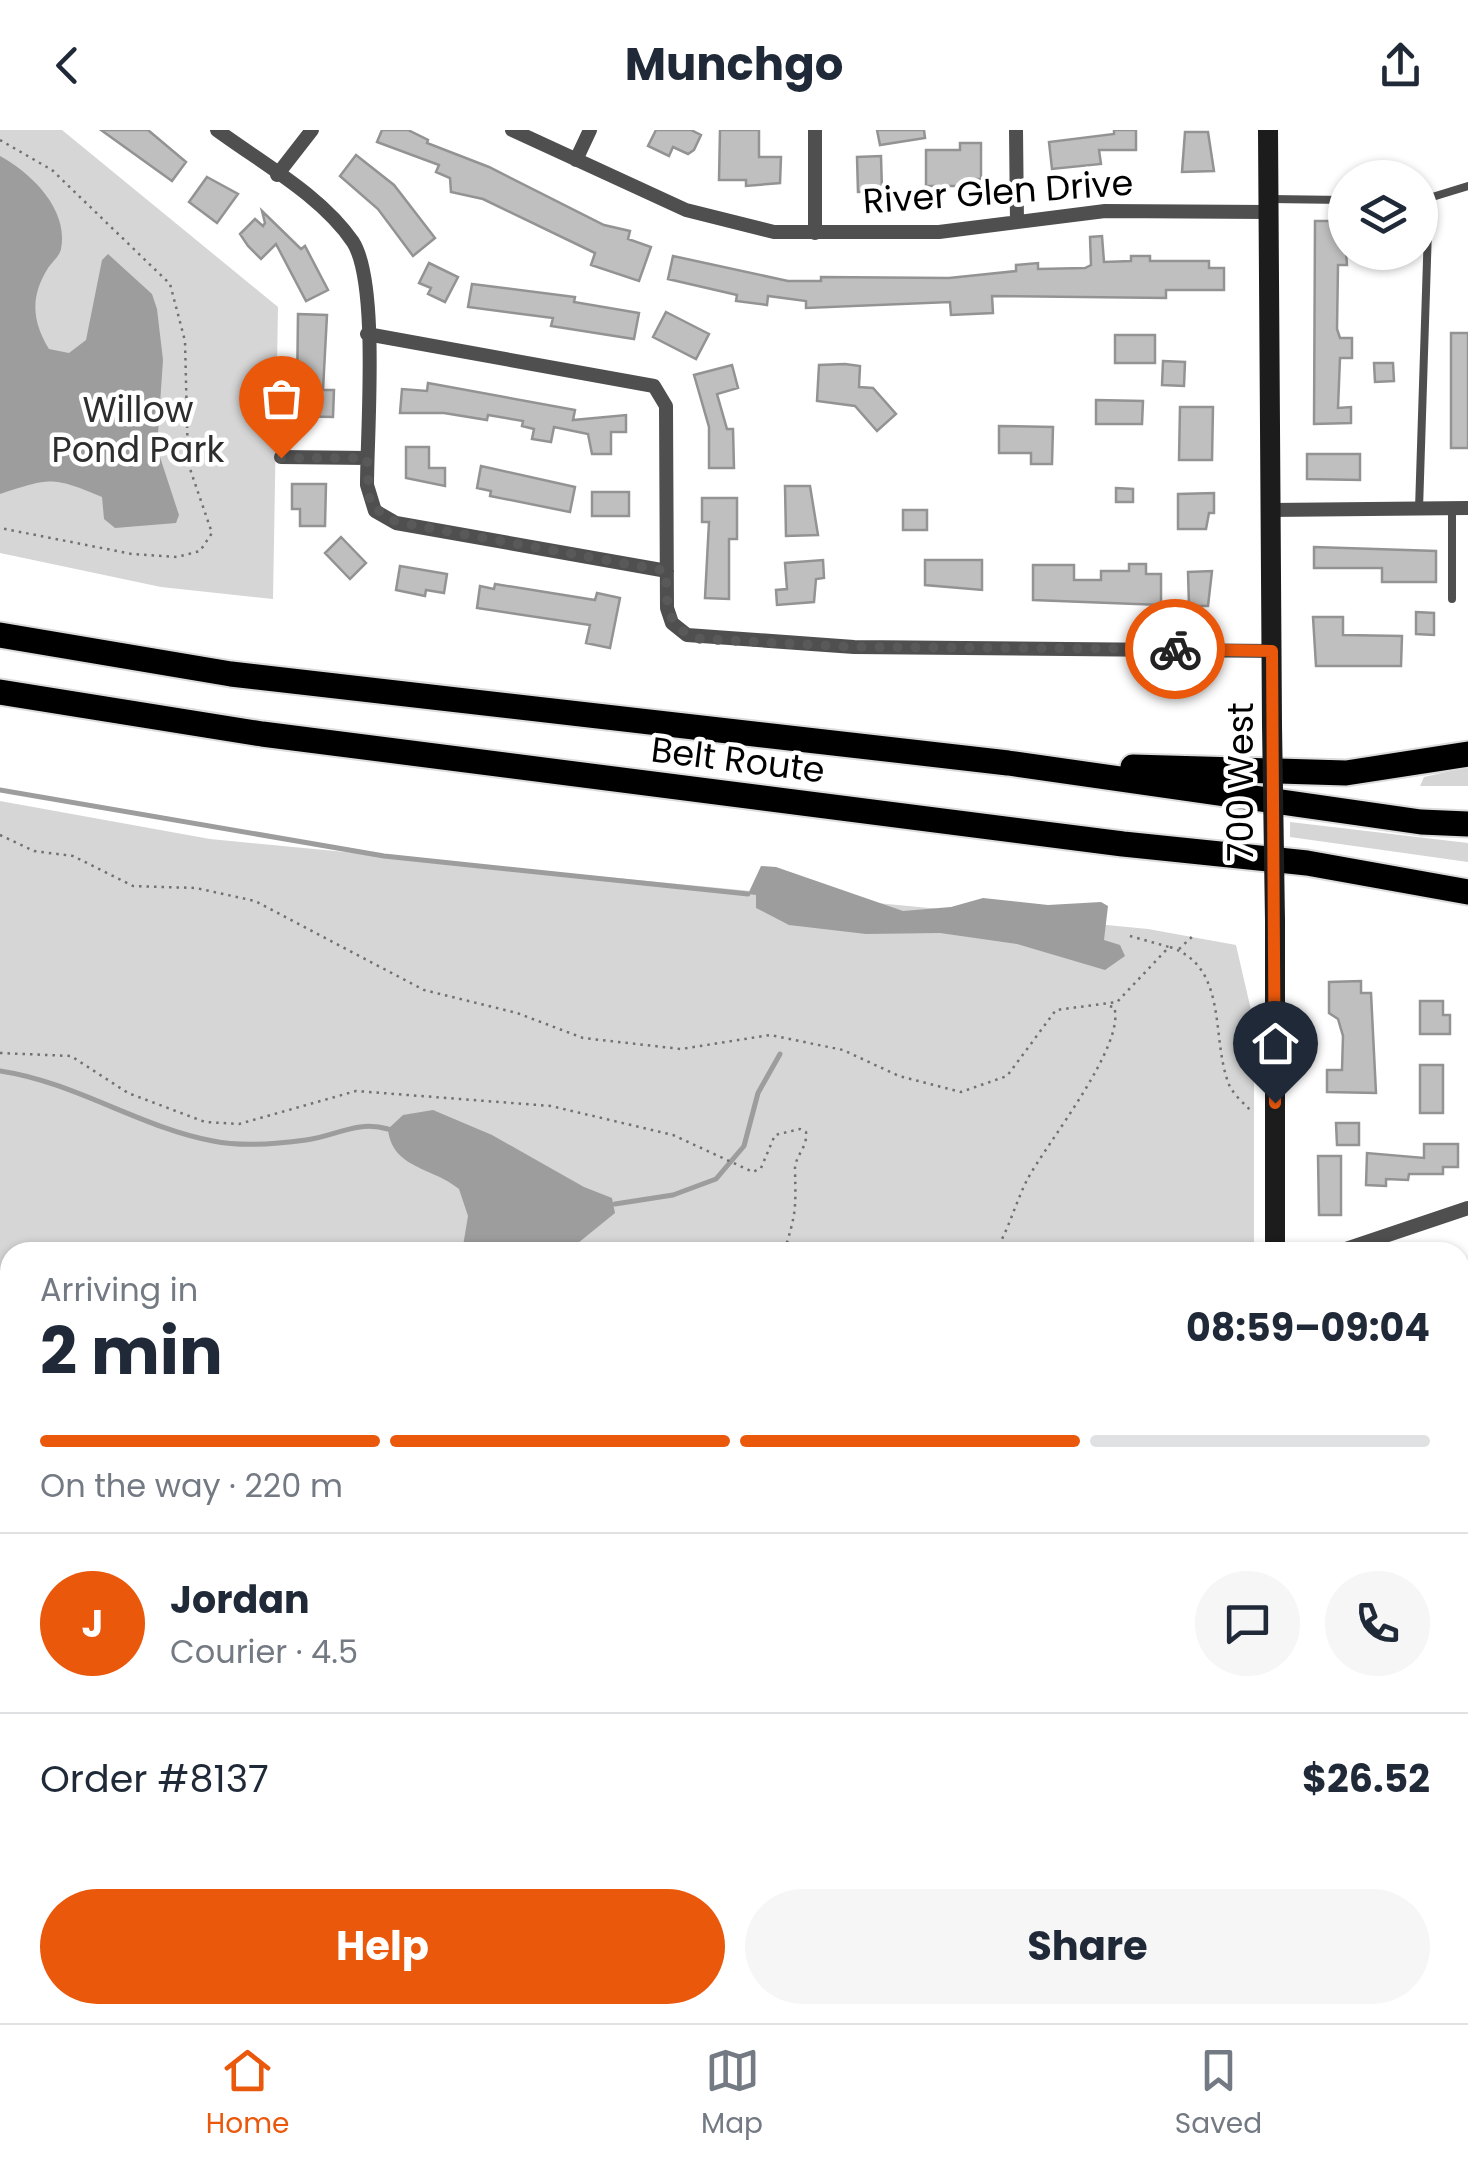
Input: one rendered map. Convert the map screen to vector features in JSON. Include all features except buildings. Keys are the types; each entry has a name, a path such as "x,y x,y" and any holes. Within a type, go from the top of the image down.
{"highway":[{"name":"Belt Route","path":"0,635 232,674 1008,763 1421,822 1468,824"},
{"name":"Belt Route","path":"0,692 262,734 1123,844 1308,862 1468,892"},
{"path":"1008,763 1346,773 1468,754"}],"main road":[{"name":"700 West","path":"1268,130 1275,1242"}],"street":[{"path":"218,130 339,224 358,251 365,279 370,505 396,522 666,571"},
{"path":"277,174 312,130"},
{"name":"River Glen Drive","path":"512,130 686,210 774,232 939,232 1105,211 1268,205"},
{"path":"576,160 590,130"},
{"path":"815,130 815,233"},
{"path":"1016,130 1017,222"},
{"path":"367,334 654,386 666,406 666,571 672,622 678,630 701,639 854,647 1272,651"},
{"path":"281,458 367,458"},
{"path":"1271,510 1460,508"},
{"path":"1367,1242 1468,1208"}],"lane":[{"path":"1438,195 1468,186"},
{"path":"1268,205 1328,201"},
{"path":"1419,509 1423,270"},
{"path":"1452,599 1460,508"}],"path":[{"path":"0,140 52,170 170,284 184,341 188,463 212,534 200,550 159,557 0,528"},
{"path":"0,834 34,851 73,856 134,886 196,888 256,901 424,990 517,1013 583,1038 681,1048 770,1035 842,1050 899,1076 961,1092 1007,1076 1029,1052 1056,1010 1114,1007 1117,1016 1108,1046 1027,1181 1000,1242"},
{"path":"1177,950 1195,934"},
{"path":"1130,936 1188,954 1205,972 1229,1085 1252,1112"},
{"path":"1107,1006 1117,1002 1169,947"},
{"path":"0,1053 71,1056 128,1093 205,1122 239,1124 335,1095 373,1092 551,1106 673,1134 734,1167 753,1172 760,1168 775,1135 792,1128 806,1132 807,1142 794,1170 798,1203 787,1242"}],"green space":[{"name":"Willow Pond Park","path":"0,130 62,130 278,307 273,599 161,587 0,553"},
{"path":"1468,767 1468,786 1420,786 1424,777"},
{"path":"0,801 210,839 1148,929 1236,945 1254,1023 1254,1242 0,1242"},
{"path":"1290,822 1468,843 1468,862 1290,837"}],"shaded area":[{"path":"0,156 35,182 59,220 61,249 42,279 35,309 49,349 69,353 86,340 102,260 108,254 152,294 163,360 157,448 179,515 176,523 115,528 104,519 102,497 61,483 41,482 0,494"},
{"path":"761,866 776,867 903,911 951,907 983,898 1048,905 1101,902 1108,906 1104,940 1120,945 1125,956 1105,970 1017,944 940,933 866,934 789,925 756,908 756,895 748,894"},
{"path":"433,1110 492,1135 584,1187 612,1198 615,1213 579,1242 464,1242 468,1216 459,1189 405,1160 391,1142 388,1129 403,1115"}],"waterway":[{"path":"0,790 384,856 748,894"},
{"path":"615,1204 673,1195 716,1179 744,1146 758,1093 780,1054"},
{"path":"0,1071 55,1085 159,1126 224,1143 283,1143 356,1127 388,1129"}],"way so far":[{"path":"281,458 367,458 370,505 382,517 396,522 666,571 672,622 678,630 701,639 854,647 1175,649"}],"route":[{"path":"1175,649 1272,651 1275,1103"}]}
